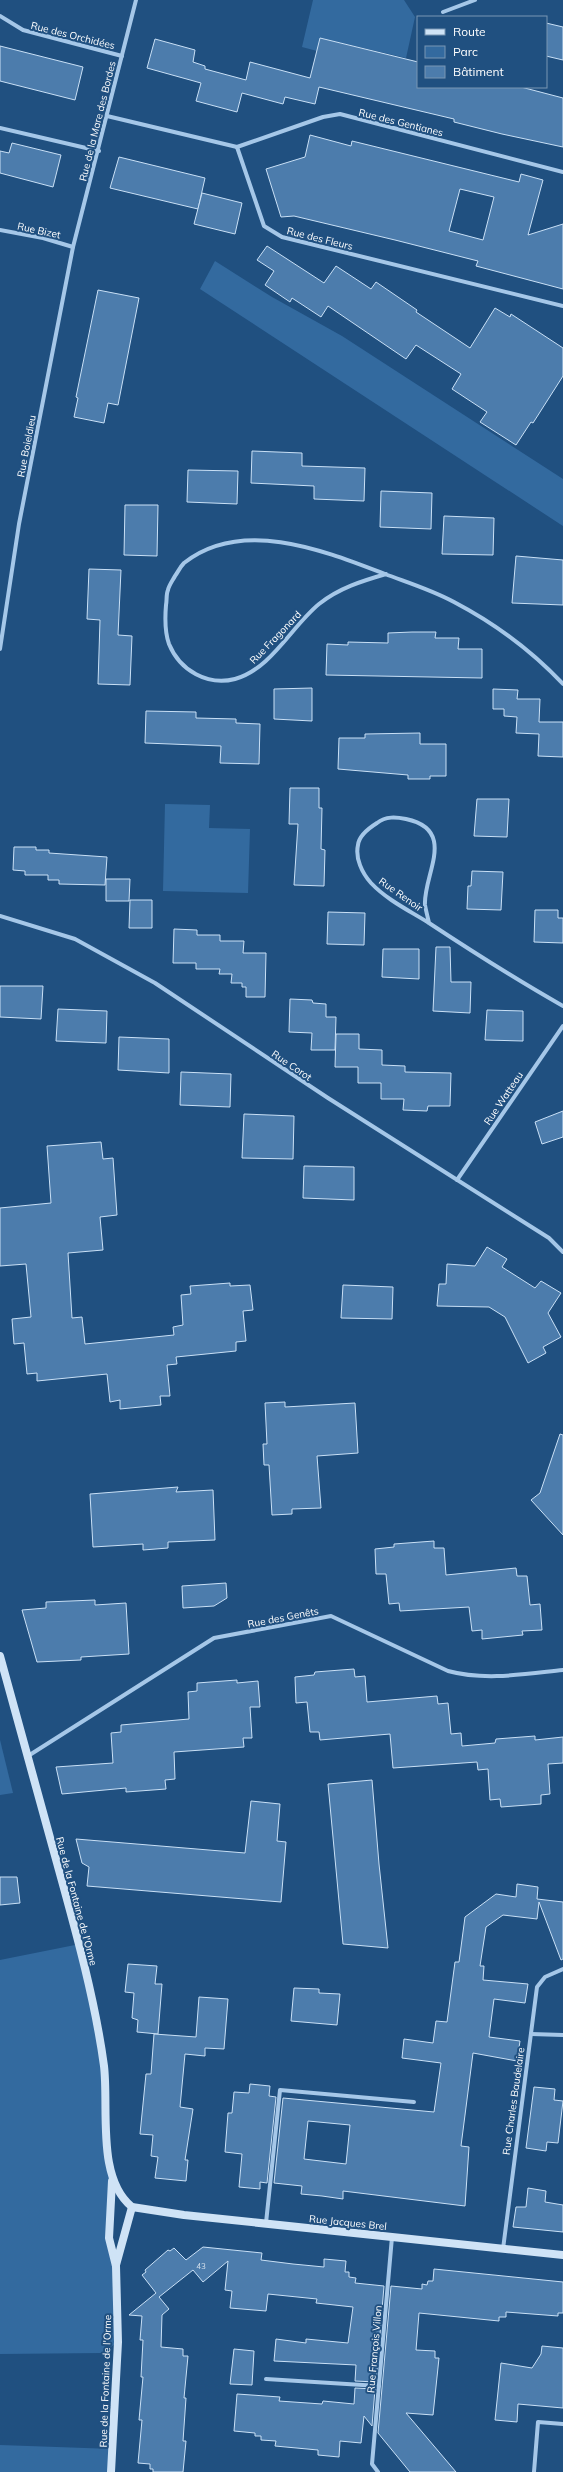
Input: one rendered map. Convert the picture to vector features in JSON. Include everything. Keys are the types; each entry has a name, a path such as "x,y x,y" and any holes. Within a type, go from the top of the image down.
{"street":[{"name":"Rue de la Mare des Bordes","path":"73,246 136,0"},
{"path":"443,12 475,0"},
{"name":"Rue des Orchidées","path":"0,16 23,30 122,56"},
{"name":"Rue des Gentianes","path":"237,147 323,117 340,114 563,172"},
{"path":"107,116 237,147"},
{"path":"0,128 98,151"},
{"name":"Rue des Fleurs","path":"237,147 264,226 282,237 563,306"},
{"name":"Rue Bizet","path":"0,230 43,238 73,246"},
{"name":"Rue Boieldieu","path":"0,649 21,516 73,246"},
{"name":"Rue Fragonard","path":"386,574 357,582 319,604 295,627 257,669 235,679 213,681 194,674 179,660 169,644 166,616 168,590 182,565 202,551 230,543 262,540 300,546 354,561 427,589 479,616 515,641 546,666 563,684"},
{"name":"Rue Renoir","path":"429,923 425,905 427,886 435,860 435,843 428,831 414,821 393,817 380,821 365,831 358,843 357,857 363,871 372,884 429,923 475,954 563,1006"},
{"name":"Rue Corot","path":"0,916 74,939 155,983 328,1098 549,1238 563,1252"},
{"name":"Rue Watteau","path":"457,1180 563,1026"},
{"name":"Rue des Genêts","path":"28,1756 214,1638 331,1616 448,1671 464,1676 483,1677 563,1670"},
{"name":"Rue de la Fontaine de l'Orme","path":"0,1656 80,1944 104,2066 112,2178 109,2238 116,2266 118,2342 111,2472"},
{"name":"Rue Charles Baudelaire","path":"502,2249 537,1987 545,1977 563,1969"},
{"path":"531,2034 563,2034"},
{"path":"266,2223 280,2090 414,2102"},
{"name":"Rue de la Fontaine de l'Orme","path":"112,2178 121,2196 132,2207 116,2266"},
{"name":"Rue Jacques Brel","path":"132,2207 563,2256"},
{"name":"Rue François Villon","path":"378,2472 372,2464 392,2236"},
{"path":"266,2379 379,2386"},
{"path":"534,2472 538,2422 563,2424"}],"green space":[{"path":"313,0 404,0 415,17 406,58 320,38 317,51 302,47"},
{"path":"215,261 272,297 342,336 563,479 563,526 200,289"},
{"path":"165,804 210,805 209,828 250,829 248,893 163,891"},
{"path":"0,1740 13,1793 0,1795"},
{"path":"80,1944 104,2066 110,2170 109,2238 116,2266 118,2342 102,2353 0,2354 0,1960"},
{"path":"0,2445 113,2449 111,2472 0,2472"}],"building":[{"path":"547,23 563,27 563,60 547,56"},
{"path":"320,38 417,62 417,88 525,88 563,98 563,147 502,134 454,122 454,119 319,87 315,104 285,97 283,104 242,93 237,112 196,101 201,83 147,68 155,39 195,50 193,62 205,66 205,69 246,80 250,62 310,78"},
{"path":"0,46 83,67 75,100 0,81"},
{"path":"310,135 351,146 352,141 519,182 521,174 543,180 528,235 563,224 563,289 476,266 478,261 294,216 281,217 266,169 305,157","holes":["460,189 494,197 483,240 449,231"]},
{"path":"12,143 61,155 53,187 0,173 0,151 9,153"},
{"path":"119,157 205,178 198,209 110,188"},
{"path":"202,193 242,203 235,234 194,224"},
{"path":"267,246 324,283 336,266 371,289 376,282 417,310 416,312 470,348 495,308 510,317 511,314 563,348 563,376 533,423 531,422 516,445 480,422 487,412 452,389 461,374 416,345 406,359 328,306 321,317 292,298 290,302 265,285 274,271 257,260"},
{"path":"98,290 139,298 118,405 108,403 104,423 74,417 78,398 76,397"},
{"path":"252,451 302,453 302,466 365,468 364,501 314,499 314,486 251,483"},
{"path":"188,470 238,471 237,504 187,502"},
{"path":"381,491 432,493 431,529 380,527"},
{"path":"125,505 158,505 157,556 124,555"},
{"path":"444,516 494,518 493,555 442,554"},
{"path":"516,556 563,560 563,605 512,603"},
{"path":"89,569 121,570 118,635 132,636 130,685 98,684 100,620 87,619"},
{"path":"436,632 435,638 459,638 458,649 482,649 482,678 326,675 327,644 348,645 348,642 388,643 388,633"},
{"path":"312,688 312,721 274,719 274,689"},
{"path":"493,689 518,690 517,699 540,699 539,722 563,722 563,757 538,756 539,734 516,733 517,717 504,716 504,709 493,709"},
{"path":"146,711 196,712 196,718 236,719 236,723 260,724 259,764 220,763 221,746 145,743"},
{"path":"420,733 420,744 446,744 446,776 430,776 430,779 408,779 408,775 338,769 339,738 365,738 365,734"},
{"path":"290,788 319,788 319,808 322,808 321,849 325,850 324,886 294,885 298,824 289,824"},
{"path":"477,799 509,799 507,837 474,836"},
{"path":"14,847 36,847 36,850 49,850 49,853 107,857 105,885 59,884 59,880 48,880 48,875 25,875 25,871 13,870"},
{"path":"472,871 503,872 501,910 467,909 468,886 471,886"},
{"path":"106,879 130,879 129,901 106,901"},
{"path":"130,900 152,900 152,928 129,928"},
{"path":"535,910 558,910 558,918 563,918 563,943 534,942"},
{"path":"328,912 365,913 364,945 327,944"},
{"path":"174,929 197,930 197,935 220,935 220,941 244,941 243,953 266,953 265,997 246,997 246,987 242,987 242,983 231,983 232,974 219,974 220,969 196,969 196,963 173,963"},
{"path":"436,947 450,947 451,982 471,982 470,1013 433,1011"},
{"path":"383,949 419,949 419,979 382,977"},
{"path":"0,986 43,986 41,1019 0,1017"},
{"path":"290,999 312,1000 313,1003 326,1004 326,1017 336,1017 335,1050 311,1050 312,1033 289,1032"},
{"path":"58,1009 107,1011 106,1043 56,1041"},
{"path":"487,1010 523,1011 523,1041 485,1040"},
{"path":"336,1034 359,1034 359,1049 382,1050 382,1065 405,1066 405,1072 451,1073 450,1106 428,1106 427,1111 403,1110 404,1099 381,1099 381,1083 358,1083 358,1067 335,1067"},
{"path":"119,1037 169,1039 169,1073 118,1070"},
{"path":"181,1072 231,1074 230,1107 180,1105"},
{"path":"563,1111 563,1137 542,1144 535,1122"},
{"path":"244,1114 294,1116 293,1159 242,1158"},
{"path":"101,1142 103,1159 113,1158 117,1215 100,1217 103,1250 68,1253 72,1318 82,1317 85,1344 174,1335 173,1327 183,1325 181,1295 191,1294 190,1286 230,1283 230,1286 250,1285 253,1310 243,1311 246,1341 236,1342 236,1351 176,1357 177,1364 167,1365 170,1396 160,1396 161,1405 120,1409 120,1400 110,1402 107,1374 37,1381 37,1373 27,1374 24,1343 14,1344 12,1319 31,1317 26,1264 0,1266 0,1208 51,1203 47,1146"},
{"path":"304,1166 354,1167 354,1200 303,1198"},
{"path":"487,1247 507,1259 502,1267 535,1288 541,1281 561,1293 548,1313 561,1337 543,1347 546,1353 528,1363 505,1317 489,1307 437,1306 439,1284 446,1284 447,1264 475,1266"},
{"path":"343,1285 393,1287 392,1319 341,1318"},
{"path":"285,1402 285,1407 355,1403 358,1453 317,1456 321,1508 292,1509 292,1514 272,1515 269,1465 264,1465 263,1444 267,1444 265,1403"},
{"path":"560,1434 563,1435 563,1535 531,1500 540,1493"},
{"path":"178,1487 176,1492 213,1490 215,1540 168,1542 168,1548 143,1550 143,1544 93,1547 90,1494"},
{"path":"434,1541 434,1548 444,1548 446,1575 516,1568 517,1576 527,1576 530,1605 540,1604 542,1630 522,1631 523,1635 482,1639 482,1630 472,1631 469,1607 400,1611 399,1603 389,1604 386,1574 376,1574 375,1549 394,1547 394,1544"},
{"path":"226,1583 227,1598 214,1606 183,1608 182,1586"},
{"path":"95,1600 95,1605 126,1603 129,1654 81,1657 81,1660 37,1662 22,1610 46,1608 46,1602"},
{"path":"354,1669 355,1677 365,1676 367,1702 437,1696 438,1704 448,1703 451,1734 461,1733 462,1746 495,1743 496,1739 535,1736 535,1740 563,1737 563,1763 548,1764 550,1794 541,1795 541,1804 501,1807 500,1799 490,1800 488,1769 478,1770 477,1762 393,1768 390,1734 320,1740 319,1732 310,1732 307,1702 296,1703 295,1677 314,1675 315,1672"},
{"path":"237,1680 237,1683 258,1681 260,1707 250,1707 252,1738 243,1738 244,1747 174,1752 175,1779 165,1780 166,1789 126,1792 126,1788 62,1794 56,1767 113,1763 111,1733 121,1732 121,1725 189,1719 188,1692 197,1691 197,1683"},
{"path":"372,1780 388,1948 343,1944 328,1784"},
{"path":"251,1801 280,1804 277,1841 286,1842 281,1902 87,1886 89,1867 82,1863 76,1839 245,1853"},
{"path":"0,1877 17,1877 20,1903 0,1905"},
{"path":"517,1884 538,1887 537,1899 563,1902 563,1959 561,1960 539,1902 537,1919 503,1915 486,1927 480,1966 484,1966 483,1980 528,1984 525,2003 494,1999 489,2037 520,2041 517,2061 473,2053 461,2146 469,2147 465,2206 343,2191 343,2199 301,2194 302,2186 274,2183 283,2098 434,2112 441,2063 402,2058 404,2039 433,2043 436,2021 447,2022 455,1962 459,1962 465,1917 496,1894 516,1897","holes":["308,2121 350,2125 346,2164 304,2159"]},
{"path":"128,1964 157,1966 155,1984 162,1984 158,2034 137,2032 138,2020 132,2018 134,1993 125,1992"},
{"path":"294,1988 319,1989 319,1993 340,1994 337,2025 291,2021"},
{"path":"199,1997 228,1999 224,2049 205,2048 205,2056 185,2054 180,2107 193,2109 185,2160 188,2160 186,2181 155,2178 158,2157 151,2156 153,2135 140,2134 146,2074 151,2074 154,2034 196,2037"},
{"path":"250,2084 270,2086 269,2096 276,2097 267,2183 260,2182 260,2189 239,2187 242,2154 225,2152 228,2113 232,2113 234,2092 249,2093"},
{"path":"534,2087 555,2089 554,2100 563,2101 558,2143 547,2142 546,2151 526,2148"},
{"path":"528,2188 546,2191 545,2202 563,2205 563,2232 513,2227 516,2207 526,2207"},
{"path":"203,2247 262,2253 261,2260 293,2264 324,2267 324,2259 346,2261 345,2272 349,2272 349,2277 356,2278 355,2283 384,2286 376,2382 355,2381 356,2365 274,2361 276,2339 306,2343 306,2339 348,2343 353,2307 316,2303 317,2299 268,2294 266,2311 230,2308 232,2291 225,2290 228,2261 203,2282 193,2270 159,2297 169,2309 162,2315 161,2347 183,2349 183,2356 188,2356 184,2398 186,2398 183,2441 186,2441 183,2472 153,2472 153,2469 150,2469 150,2464 138,2463 142,2420 139,2420 143,2377 141,2377 143,2340 140,2340 142,2316 129,2315 156,2293 142,2275 146,2272 145,2270 168,2250 170,2251 174,2248 186,2260"},
{"path":"434,2269 563,2282 563,2313 558,2313 558,2316 506,2312 506,2317 499,2317 499,2321 419,2313 416,2350 435,2351 435,2358 439,2358 433,2415 406,2413 456,2472 410,2472 378,2433 391,2286 422,2289 422,2284 427,2285 428,2281 433,2281"},
{"path":"542,2346 563,2348 563,2408 518,2404 517,2422 495,2420 501,2363 532,2368 541,2354"},
{"path":"234,2349 254,2351 252,2385 230,2384"},
{"path":"355,2388 375,2389 372,2426 364,2416 361,2443 340,2441 339,2457 318,2455 318,2450 275,2446 276,2441 261,2440 261,2436 255,2436 255,2433 234,2431 237,2394 280,2397 279,2401 322,2404 323,2401 354,2404"}]}
